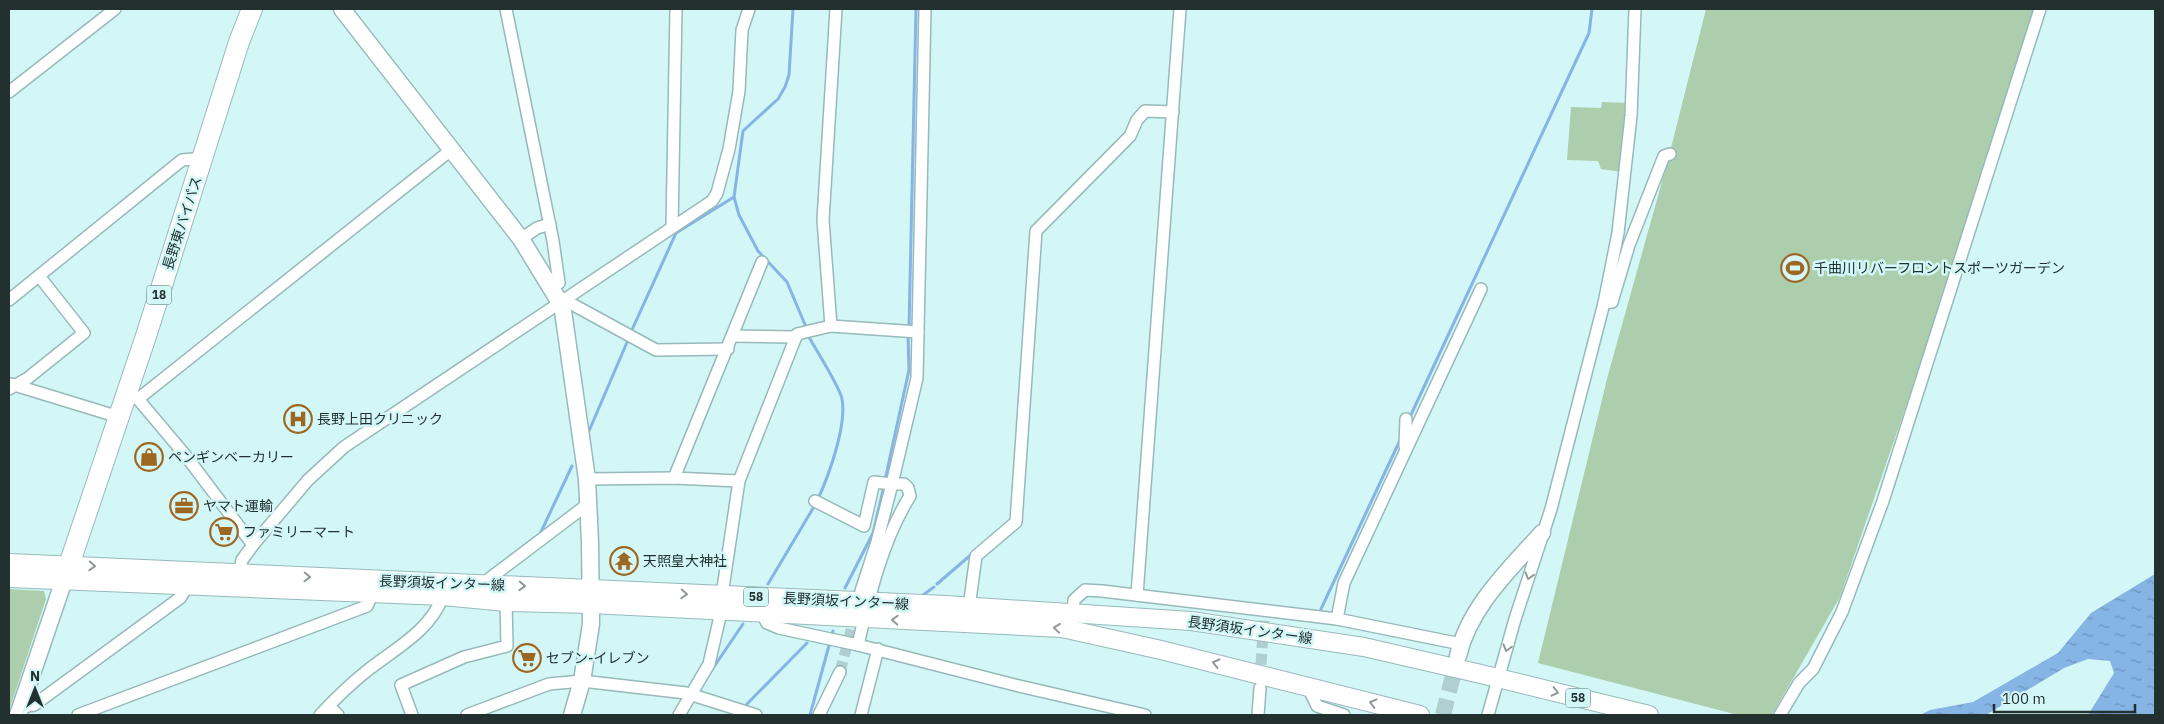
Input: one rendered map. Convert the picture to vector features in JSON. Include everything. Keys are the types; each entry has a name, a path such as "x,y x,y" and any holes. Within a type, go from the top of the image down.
{"highway":[{"name":"長野東バイパス","path":"67,573 119,417 131,397 146,336 177,233 204,158 239,42 252,9"}],"main road":[{"name":"長野須坂インター線","path":"9,563 67,573 188,586 443,596 506,602 591,597"},
{"name":"長野須坂インター線","path":"9,578 67,573 239,574 481,585 591,597 721,604 864,604 969,607 1073,612 1190,621 1364,647 1649,715"},
{"name":"長野須坂インター線","path":"721,604 762,613 864,604 1062,628 1161,650 1420,715"}],"street":[{"path":"9,92 115,9"},
{"path":"342,9 521,239 565,302 656,350 728,349"},
{"path":"506,9 550,224 559,283"},
{"path":"672,227 676,9"},
{"path":"239,574 242,560 253,545 308,480 344,447 565,302 712,201 717,193 728,149 739,91 742,30 749,9"},
{"path":"831,326 822,220 836,9"},
{"path":"858,645 886,483 917,378 911,332 924,9"},
{"path":"1137,595 1180,9"},
{"path":"1488,715 1503,679 1542,533 1551,509 1604,303 1618,233 1632,116 1635,9"},
{"path":"1780,715 1800,684 1813,669 1842,612 1882,501 2040,9"},
{"path":"969,607 976,556 1016,522 1036,230 1130,136 1137,120 1145,111 1173,112"},
{"path":"253,545 186,456 131,397 451,150"},
{"path":"1604,303 1612,302 1639,219 1664,156 1670,154"},
{"path":"9,300 182,160 204,158"},
{"path":"521,239 536,228 550,224"},
{"path":"674,478 762,262"},
{"path":"10,386 28,378 84,334 39,276"},
{"path":"1337,619 1344,583 1480,289"},
{"path":"565,302 563,311 587,479 592,624 582,681 572,715"},
{"path":"679,715 709,664 721,604 739,481 797,334 831,326 911,332"},
{"path":"733,336 796,337"},
{"path":"10,386 119,417"},
{"path":"1405,450 1406,419"},
{"path":"587,479 674,478 739,481"},
{"path":"817,502 864,526 874,482 904,484 908,488 910,496 896,517 864,604"},
{"path":"481,585 588,504"},
{"path":"1073,612 1074,600 1085,590 1137,595 1337,619 1459,650 1480,606 1542,533"},
{"path":"20,711 67,573"},
{"path":"20,711 34,704 180,598 188,586"},
{"path":"78,715 367,606 373,593"},
{"path":"320,715 368,670 418,633 434,616 443,596"},
{"path":"412,715 401,685 464,657 507,646 506,602"},
{"path":"762,613 767,624 878,649 1015,685 1145,715"},
{"path":"861,715 878,649"},
{"path":"819,715 840,672"},
{"path":"467,715 549,684 582,681 691,695 732,712 756,715"},
{"path":"1308,687 1317,706 1344,715"},
{"path":"1258,715 1260,688"},
{"path":"329,706 338,715"}],"green space":[{"name":"千曲川リバーフロントスポーツガーデン","path":"1706,9 2035,9 1913,386 1840,597 1772,715 1738,715 1538,663 1608,375 1668,160"},
{"path":"1602,102 1628,103 1622,172 1601,169 1598,161 1567,160 1571,107 1601,108"},
{"path":"9,589 44,591 46,599 9,711"}],"water":[{"path":"2155,574 2155,715 2088,715 2114,673 2110,661 2088,659 2064,668 1986,715 1920,715 1930,710 1973,702 2058,653 2091,613"}],"waterway":[{"path":"631,332 676,233 734,197 743,131 778,99 789,75 793,9"},
{"path":"909,328 916,9"},
{"path":"1409,419 1589,33 1592,9"},
{"path":"734,197 739,215 758,251 787,282 806,327"},
{"path":"885,480 909,370 908,334"},
{"path":"809,337 837,386 842,399 843,410 840,436 818,499"},
{"path":"589,431 628,340"},
{"path":"1321,609 1401,438"},
{"path":"540,534 572,466"},
{"path":"845,588 873,533 884,486"},
{"path":"768,584 815,505"},
{"path":"937,584 973,553"},
{"path":"923,595 934,587"},
{"path":"707,677 743,624"},
{"path":"810,715 833,631"},
{"path":"746,705 807,643"}],"tunnel":[{"path":"840,672 856,612"},
{"path":"1260,681 1264,617"},
{"path":"1443,715 1458,656"}],"place":[{"name":"千曲川リバーフロントスポーツガーデン","path":"1795,268"},
{"name":"長野上田クリニック","path":"298,419"},
{"name":"ペンギンベーカリー","path":"149,457"},
{"name":"ヤマト運輸","path":"184,506"},
{"name":"ファミリーマート","path":"224,532"},
{"name":"天照皇大神社","path":"624,561"},
{"name":"セブン-イレブン","path":"527,658"}]}
